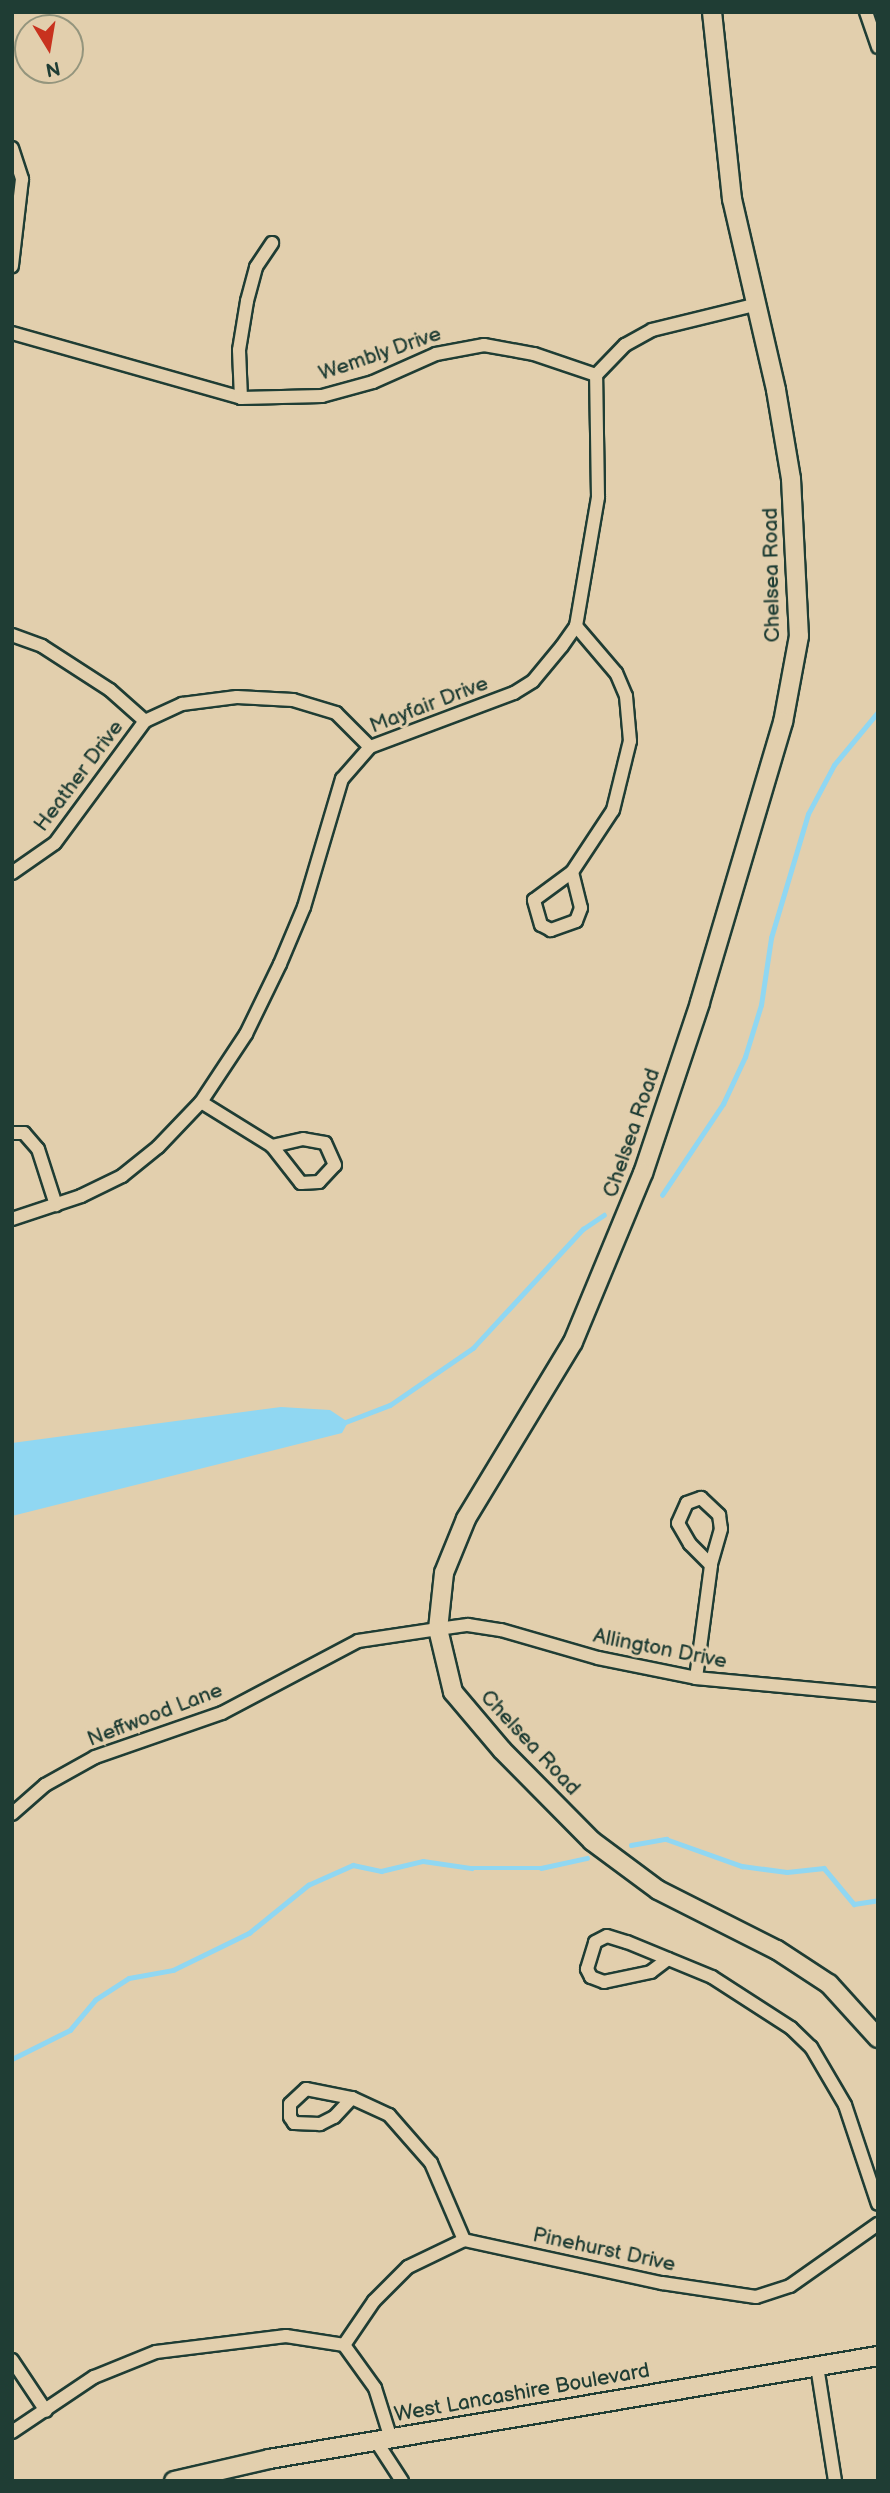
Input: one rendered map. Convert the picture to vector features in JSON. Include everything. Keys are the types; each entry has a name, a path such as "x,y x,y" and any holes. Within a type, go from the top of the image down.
{"street":[{"name":"Chelsea Road","path":"712,12 732,199 776,390 797,538 799,636 783,722 700,1003 634,1197 573,1342 466,1519 444,1573 438,1629 453,1692 502,1750 592,1841 658,1890 777,1950 829,1984 878,2038"},
{"path":"866,12 878,47"},
{"path":"12,148 20,161 12,266"},
{"path":"241,398 239,350 247,301 256,267 272,243"},
{"path":"596,375 625,345 652,330 758,304"},
{"name":"Wembly Drive","path":"12,333 241,398 322,396 373,382 436,354 484,345 534,354 596,375"},
{"name":"Mayfair Drive","path":"12,1219 56,1205 122,1176 158,1147 201,1102 246,1034 280,964 304,907 342,779 370,747 514,693 533,681 576,626 598,496 596,375"},
{"path":"572,872 581,908 576,921 551,930 541,925 534,900 572,872 613,810 626,769 631,730 626,696 616,673 576,626"},
{"path":"12,635 42,646 110,690 145,721"},
{"name":"Heather Drive","path":"12,873 55,843 145,721 182,704 237,696 293,700 335,713 370,747"},
{"path":"201,1102 272,1146 301,1183 319,1182 330,1175 335,1165 325,1143 303,1139 272,1146"},
{"path":"12,1133 24,1133 38,1149 56,1205"},
{"path":"696,1678 711,1565 720,1529 719,1515 710,1503 692,1499 681,1512 678,1523 690,1544 711,1565"},
{"name":"Allington Drive","path":"438,1629 468,1625 501,1630 598,1658 696,1678 878,1695"},
{"name":"Neffwood Lane","path":"12,1814 45,1785 96,1757 222,1713 358,1641 438,1629"},
{"path":"668,1959 651,1972 604,1982 591,1977 587,1969 595,1942 607,1936 668,1959 712,1977 767,2009 811,2047 845,2105 878,2204"},
{"path":"344,2344 374,2301 408,2267 464,2240 444,2185 417,2142 390,2115 352,2098 306,2089 290,2104 290,2117 294,2123 320,2124 334,2117 352,2098"},
{"name":"Pinehurst Drive","path":"464,2240 662,2283 756,2297 790,2286 878,2224"},
{"path":"12,2432 46,2412 94,2377 156,2352 286,2336 344,2344 374,2388 383,2440 402,2481"},
{"name":"West Lancashire Boulevard","path":"174,2481 383,2440 878,2356"},
{"path":"12,2360 46,2412"},
{"path":"817,2366 835,2481"}],"water":[{"path":"281,1407 330,1410 348,1422 342,1433 12,1516 12,1443"}],"waterway":[{"path":"662,1195 723,1104 745,1057 761,1005 771,938 808,814 834,765 878,712"},
{"path":"343,1423 390,1405 473,1348 583,1229 604,1215"},
{"path":"631,1845 666,1839 742,1866 787,1872 824,1868 854,1904 878,1900"},
{"path":"12,2059 70,2030 95,2000 129,1978 173,1970 249,1933 308,1885 353,1865 381,1871 423,1861 471,1868 541,1868 587,1858"}]}
